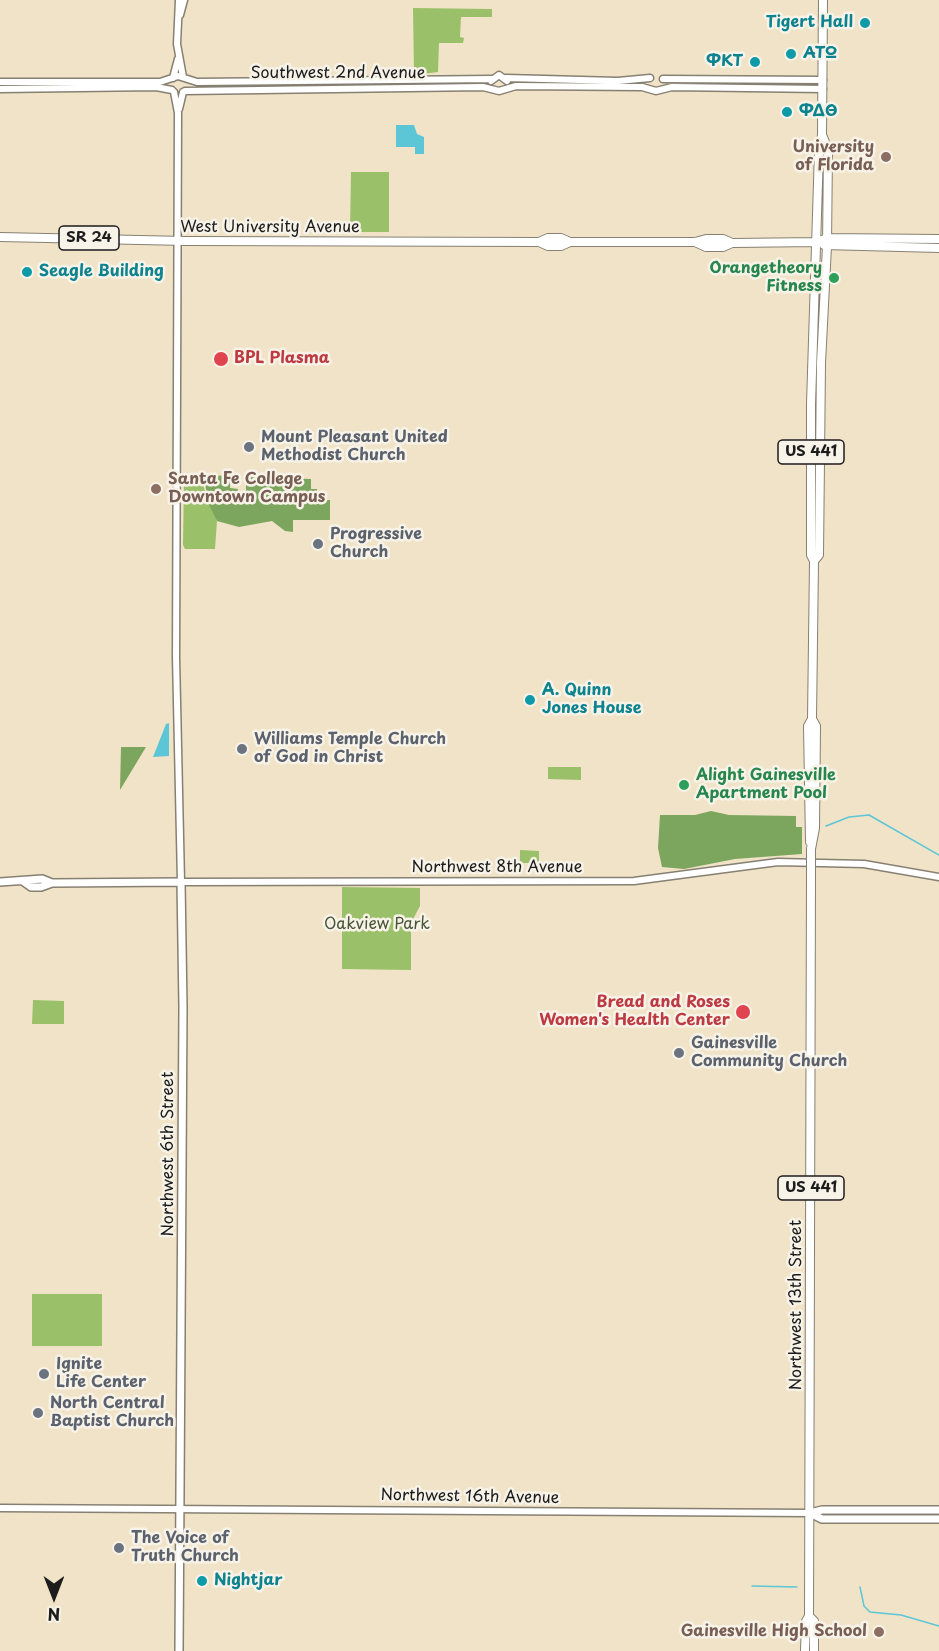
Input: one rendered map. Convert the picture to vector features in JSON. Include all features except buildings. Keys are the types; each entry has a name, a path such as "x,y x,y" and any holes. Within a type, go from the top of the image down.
{"main road":[{"name":"US 441","path":"818,242 823,0"},
{"name":"US 441","path":"822,135 828,150 827,242"},
{"name":"West University Avenue","path":"0,237 178,241 539,242 548,238 561,238 570,242 695,242 706,247 723,247 732,243 939,239"},
{"name":"Northwest 13th Street","path":"814,1651 814,1621 810,1616 812,849 808,828 808,726 812,719 814,561 811,555 812,400 818,242"},
{"name":"West University Avenue","path":"827,242 939,248"},
{"name":"Northwest 13th Street","path":"814,561 819,555 821,363 827,242"},
{"name":"Northwest 8th Avenue","path":"0,882 24,882 31,887 52,883 181,882"},
{"name":"Northwest 6th Street","path":"179,1651 183,1032 181,882"},
{"name":"Northwest 16th Avenue","path":"810,1513 822,1510 939,1510"},
{"path":"810,1513 822,1519 939,1519"},
{"name":"Northwest 13th Street","path":"805,1651 806,1621 810,1616"}],"street":[{"path":"178,113 172,80 178,59 179,0"},
{"path":"179,18 184,0"},
{"path":"178,59 184,79 184,91 178,113"},
{"path":"499,75 516,80 608,81 650,78 656,75 663,79 823,84 662,88 656,91 651,89 506,88 499,91 492,88 492,79 499,75"},
{"path":"506,78 506,88"},
{"path":"650,78 651,89"},
{"name":"Southwest 2nd Avenue","path":"172,80 270,82 492,79"},
{"path":"662,88 663,79"},
{"path":"0,89 22,86 172,80"},
{"path":"0,82 22,86 156,87 173,91"},
{"name":"Southwest 2nd Avenue","path":"173,91 236,88 492,88"},
{"name":"Northwest 6th Street","path":"178,113 176,657 181,882"},
{"name":"Northwest 8th Avenue","path":"181,882 634,881 778,862 864,864 939,877"},
{"name":"Northwest 16th Avenue","path":"0,1508 810,1513"}],"green space":[{"path":"413,8 492,9 492,17 461,17 460,37 464,38 463,43 439,43 438,72 414,75"},
{"path":"351,172 389,172 389,232 350,232"},
{"path":"187,475 204,475 204,488 217,521 215,549 185,549 183,545 184,479"},
{"path":"204,475 230,476 230,488 238,489 238,497 246,497 246,477 311,479 311,489 317,489 317,500 330,500 330,520 293,520 293,532 285,531 272,521 239,527 217,521 208,503"},
{"path":"121,747 146,747 120,790"},
{"path":"548,767 581,767 581,780 548,779"},
{"path":"711,811 729,815 796,816 796,827 802,827 802,854 735,859 684,869 662,867 658,848 660,815 695,815"},
{"path":"520,850 539,851 539,863 520,863"},
{"name":"Oakview Park","path":"342,887 420,888 420,906 411,923 411,970 342,969"},
{"path":"33,1000 64,1001 64,1024 32,1024"},
{"path":"32,1294 102,1294 102,1346 32,1346"}],"water":[{"path":"396,125 414,125 417,134 424,137 424,154 415,154 415,147 396,147"},
{"path":"169,723 169,756 153,757 166,724"}],"waterway":[{"path":"826,826 849,817 869,815 939,855"},
{"path":"752,1586 797,1587"},
{"path":"860,1587 864,1606 870,1612 901,1615 939,1626"}],"place":[{"name":"Tigert Hall","path":"865,23"},
{"name":"ΑΤΩ","path":"791,54"},
{"name":"ΦΚΤ","path":"755,62"},
{"name":"ΦΔΘ","path":"787,112"},
{"name":"University of Florida","path":"886,157"},
{"name":"Seagle Building","path":"27,272"},
{"name":"Orangetheory Fitness","path":"834,278"},
{"name":"BPL Plasma","path":"221,359"},
{"name":"Mount Pleasant United Methodist Church","path":"249,447"},
{"name":"Santa Fe College Downtown Campus","path":"156,489"},
{"name":"Progressive Church","path":"318,544"},
{"name":"A. Quinn Jones House","path":"530,700"},
{"name":"Williams Temple Church of God in Christ","path":"242,749"},
{"name":"Alight Gainesville Apartment Pool","path":"684,785"},
{"name":"Bread and Roses Women's Health Center","path":"743,1012"},
{"name":"Gainesville Community Church","path":"679,1053"},
{"name":"Ignite Life Center","path":"44,1374"},
{"name":"North Central Baptist Church","path":"38,1413"},
{"name":"The Voice of Truth Church","path":"119,1548"},
{"name":"Nightjar","path":"202,1581"},
{"name":"Gainesville High School","path":"879,1632"}]}
